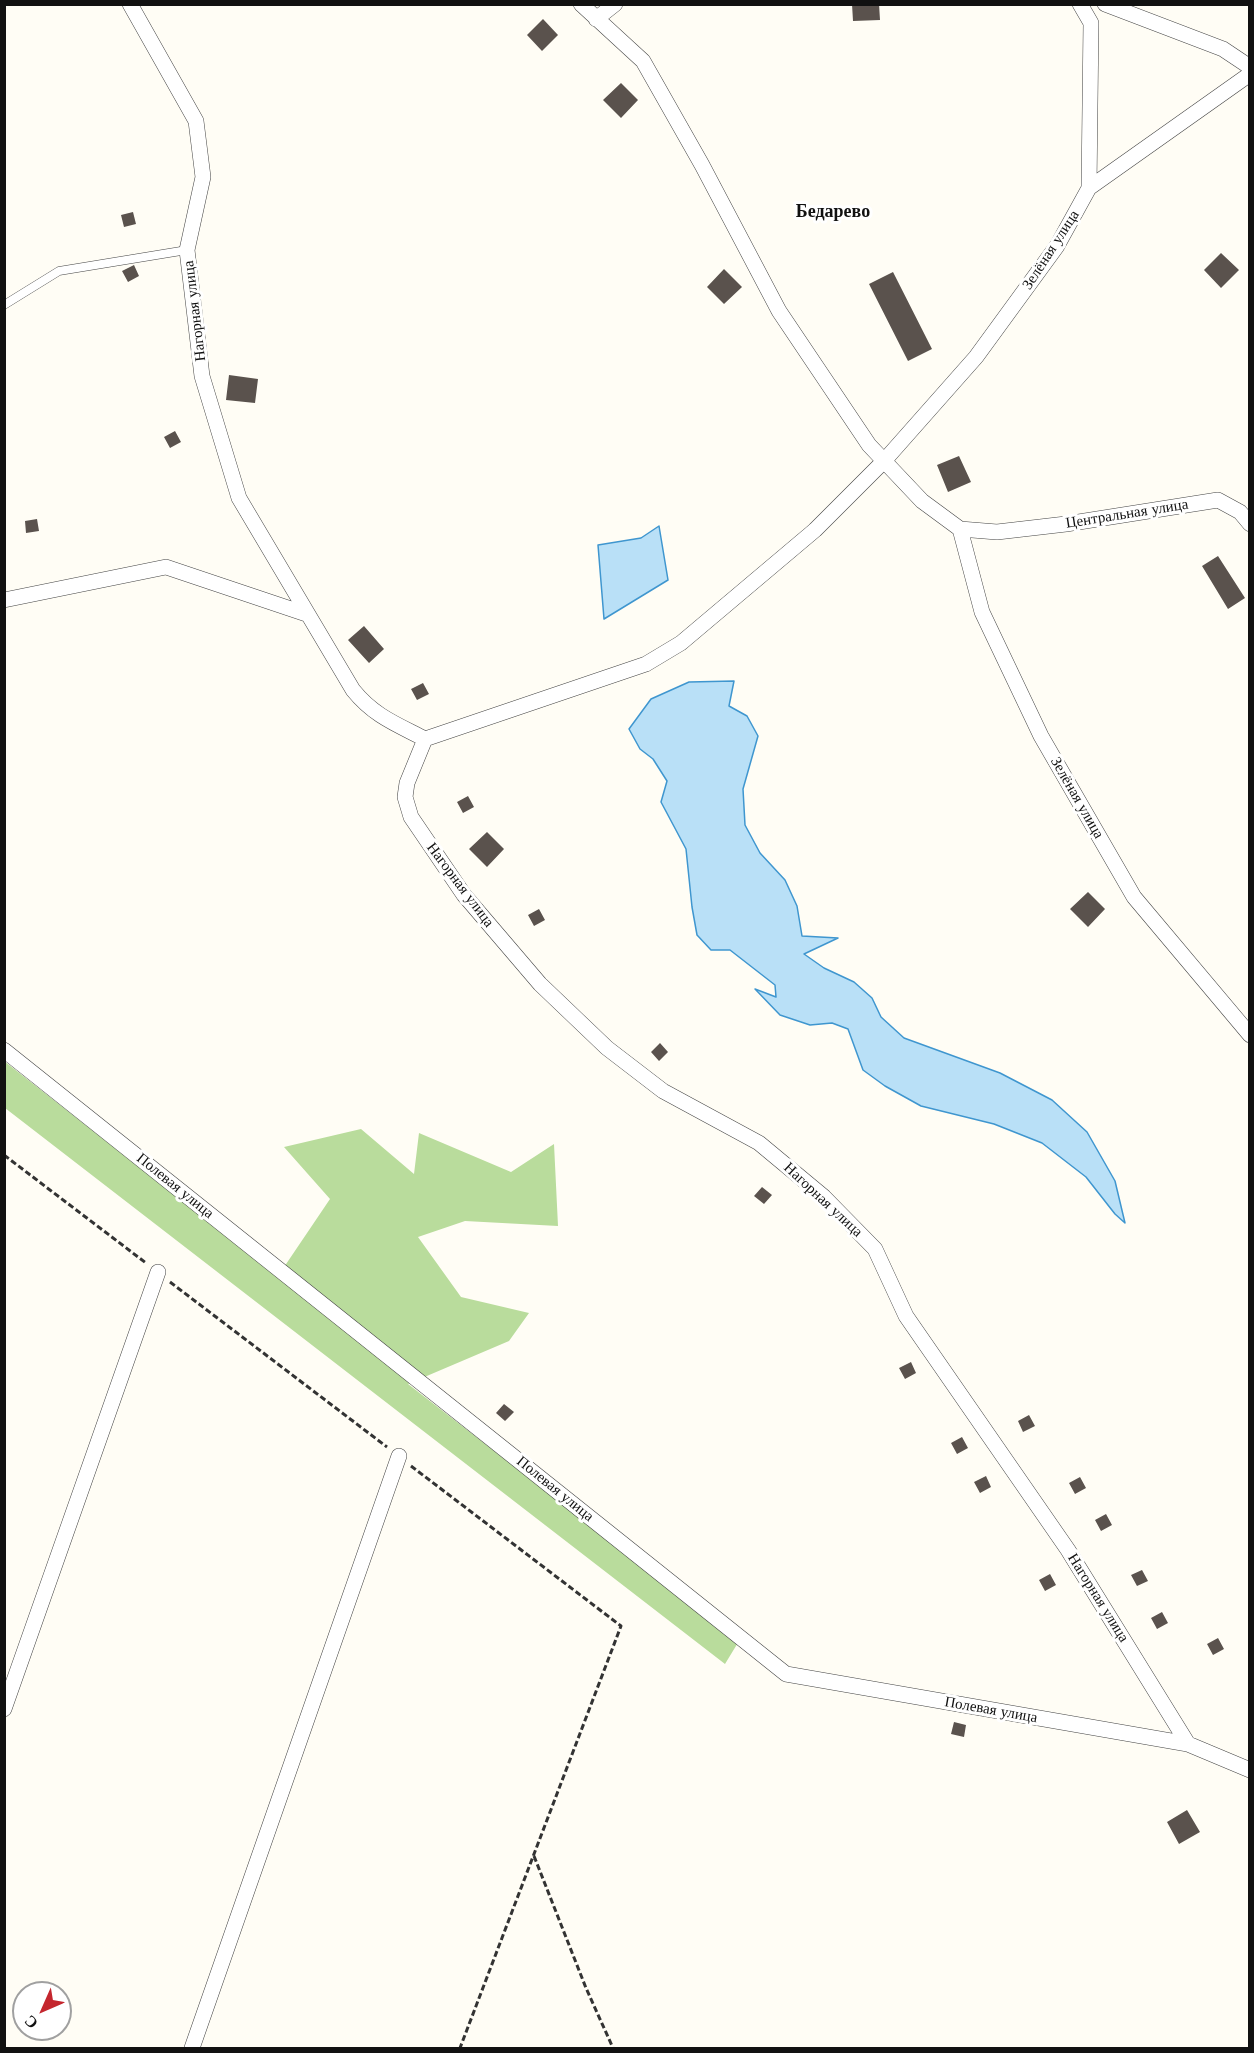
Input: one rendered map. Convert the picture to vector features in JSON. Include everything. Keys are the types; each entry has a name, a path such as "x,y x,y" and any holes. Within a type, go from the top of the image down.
{"street":[{"name":"Нагорная улица","path":"130,4 196,121 203,177 187,250 202,376 239,498 353,690 365,705 381,716 425,739 407,783 405,797 411,817 464,895 540,984 607,1048 663,1091 759,1143 824,1197 875,1249 906,1316 1068,1550 1188,1744"},
{"path":"581,4 643,61 702,165 779,310 869,445 922,501 960,530"},
{"path":"596,19 615,4"},
{"path":"1080,4 1091,23 1089,188"},
{"path":"1105,4 1223,49 1250,67"},
{"name":"Зелёная улица","path":"425,739 646,664 681,643 815,530 884,461 976,357 1057,246 1089,188 1250,74"},
{"name":"Центральная улица","path":"960,530 997,532 1066,524 1218,500 1240,512 1250,524"},
{"name":"Зелёная улица","path":"960,530 982,612 1041,736 1134,897 1250,1035"},
{"path":"4,600 166,567 306,614"},
{"name":"Полевая улица","path":"4,1050 786,1674 1188,1744"},
{"path":"4,1709 158,1272"},
{"path":"192,2049 399,1456"},
{"path":"1188,1744 1250,1770"}],"lane":[{"path":"4,305 59,271 187,250"}],"path":[{"path":"4,1155 621,1626 460,2049"},
{"path":"534,1855 586,1988 613,2049"}],"green space":[{"path":"4,1061 278,1276 330,1199 284,1147 361,1129 414,1174 419,1133 511,1172 554,1144 558,1226 465,1221 418,1237 461,1297 529,1313 509,1341 408,1384 739,1641 725,1664 5,1108"}],"water":[{"path":"659,526 668,580 604,619 598,545 641,538"},
{"path":"734,681 729,706 747,716 758,736 743,789 745,825 760,853 785,880 797,906 802,936 838,938 804,954 824,968 854,982 872,998 881,1017 904,1038 1000,1073 1052,1100 1087,1132 1115,1181 1125,1223 1115,1214 1086,1177 1042,1143 994,1124 921,1106 885,1086 863,1070 848,1029 832,1023 810,1025 780,1015 755,989 776,997 775,985 730,950 711,950 697,935 686,849 661,802 667,781 653,759 640,749 629,729 651,699 689,682"}],"building":[{"path":"852,4 879,4 880,20 853,21"},
{"path":"543,19 558,35 542,51 527,35"},
{"path":"621,83 638,100 621,118 603,100"},
{"path":"133,212 136,224 124,227 121,215"},
{"path":"1221,253 1239,270 1221,288 1204,270"},
{"path":"134,265 139,276 128,282 122,271"},
{"path":"724,269 742,287 724,304 707,287"},
{"path":"893,272 932,349 908,361 869,284"},
{"path":"229,375 258,379 255,403 226,400"},
{"path":"175,431 181,442 170,448 164,437"},
{"path":"959,456 971,482 948,492 937,465"},
{"path":"37,519 39,531 26,533 25,521"},
{"path":"1218,556 1245,598 1228,609 1202,566"},
{"path":"364,626 384,649 369,663 348,640"},
{"path":"423,683 429,694 417,700 411,689"},
{"path":"468,796 474,807 463,813 457,802"},
{"path":"487,832 504,849 487,867 469,849"},
{"path":"1088,892 1105,909 1088,927 1070,909"},
{"path":"539,909 545,920 534,926 528,915"},
{"path":"660,1043 668,1052 659,1061 651,1052"},
{"path":"762,1187 772,1195 764,1204 754,1196"},
{"path":"911,1362 916,1373 905,1379 899,1368"},
{"path":"504,1404 514,1412 505,1421 496,1413"},
{"path":"1029,1415 1035,1426 1023,1432 1018,1421"},
{"path":"962,1437 968,1448 957,1454 951,1443"},
{"path":"986,1476 991,1487 980,1493 974,1482"},
{"path":"1080,1477 1086,1488 1075,1494 1069,1483"},
{"path":"1106,1514 1112,1525 1101,1531 1095,1520"},
{"path":"1142,1570 1148,1581 1137,1586 1131,1575"},
{"path":"1050,1574 1056,1585 1045,1591 1039,1580"},
{"path":"1162,1612 1168,1623 1157,1629 1151,1618"},
{"path":"1218,1638 1224,1649 1213,1655 1207,1644"},
{"path":"954,1722 966,1725 964,1737 951,1734"},
{"path":"1187,1810 1200,1832 1179,1844 1167,1822"}],"district":[{"name":"Бедарево","path":"833,212"}]}
